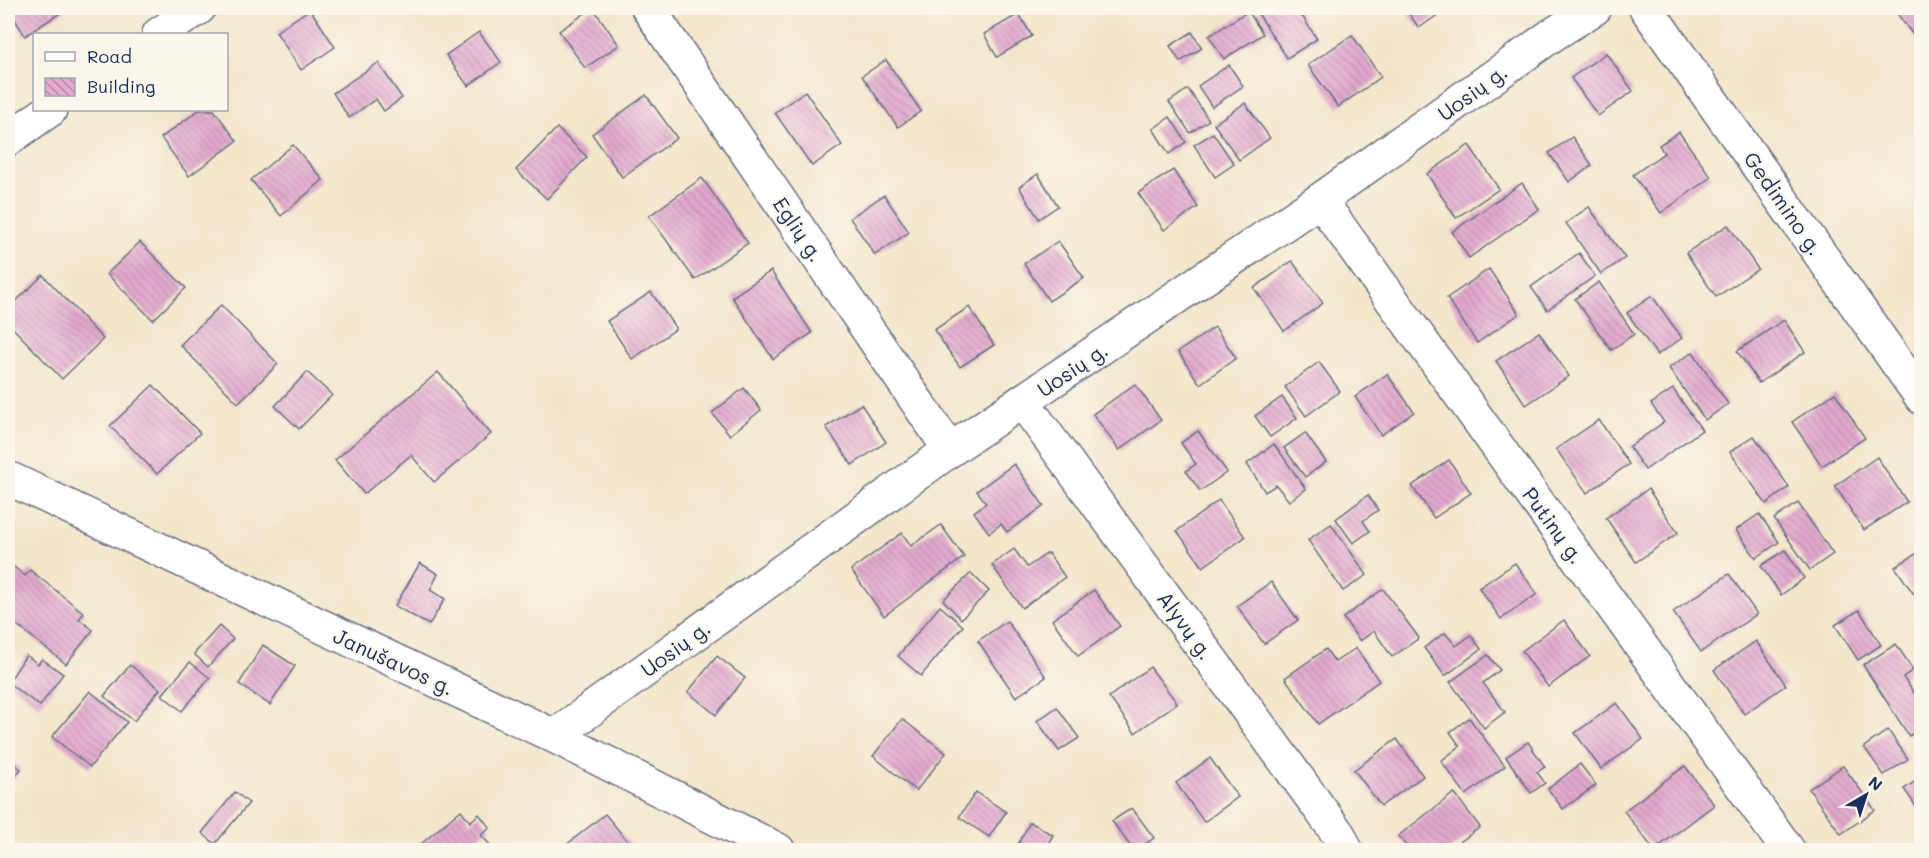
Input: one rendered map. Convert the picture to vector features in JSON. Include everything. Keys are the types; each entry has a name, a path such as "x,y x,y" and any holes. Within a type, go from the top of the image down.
{"street":[{"path":"160,33 198,8"},
{"name":"Eglių g.","path":"648,8 950,450"},
{"name":"Uosių g.","path":"554,736 950,450 1320,200 1552,34 1595,8"},
{"name":"Gedimino g.","path":"1646,8 1922,398"},
{"path":"8,139 49,111"},
{"name":"Putinų g.","path":"1320,200 1788,850"},
{"name":"Alyvų g.","path":"1023,402 1340,835 1346,850"},
{"name":"Janušavos g.","path":"8,478 554,736 778,850"}],"building":[{"path":"8,8 68,8 25,36"},
{"path":"593,8 619,45 585,68 559,31"},
{"path":"1265,8 1297,8 1317,39 1287,58 1257,12"},
{"path":"1405,8 1445,8 1446,9 1419,28"},
{"path":"1893,8 1922,8 1922,47"},
{"path":"310,9 335,47 301,70 276,32"},
{"path":"1248,11 1263,34 1224,59 1209,36"},
{"path":"1019,14 1032,36 997,57 984,34"},
{"path":"479,32 501,62 468,86 446,55"},
{"path":"1192,32 1202,48 1180,62 1170,46"},
{"path":"1352,35 1381,77 1338,107 1308,65"},
{"path":"1606,53 1633,91 1598,116 1571,78"},
{"path":"886,60 921,111 898,127 862,76"},
{"path":"378,63 402,98 384,111 376,99 349,118 333,93"},
{"path":"1229,65 1243,86 1212,107 1198,86"},
{"path":"1188,89 1209,120 1190,133 1169,102"},
{"path":"805,91 842,145 812,166 775,113"},
{"path":"646,95 677,138 622,177 592,134"},
{"path":"1245,103 1270,138 1239,160 1214,124"},
{"path":"198,111 215,111 237,141 189,176 161,138"},
{"path":"1170,117 1186,142 1169,154 1153,129"},
{"path":"557,128 587,157 547,199 516,170"},
{"path":"1679,132 1711,177 1661,213 1633,175 1664,153 1659,145"},
{"path":"1213,133 1234,164 1215,177 1194,145"},
{"path":"1572,137 1592,165 1569,182 1549,153"},
{"path":"293,145 323,180 281,216 251,180"},
{"path":"1469,145 1499,189 1456,218 1427,174"},
{"path":"1173,170 1198,207 1164,230 1138,193"},
{"path":"1038,174 1058,206 1039,219 1019,187"},
{"path":"702,178 748,243 695,280 649,216"},
{"path":"1522,183 1539,209 1469,258 1452,232"},
{"path":"884,195 909,232 875,255 850,218"},
{"path":"1589,207 1625,258 1601,274 1566,223"},
{"path":"1728,225 1758,269 1716,297 1686,253"},
{"path":"1058,241 1084,278 1049,301 1024,264"},
{"path":"140,242 186,288 153,320 107,274"},
{"path":"1579,253 1595,276 1547,310 1531,287"},
{"path":"1292,261 1323,303 1284,331 1254,288"},
{"path":"1489,269 1519,314 1477,343 1447,298"},
{"path":"771,271 812,333 773,359 732,297"},
{"path":"43,275 103,339 62,379 8,323 8,309"},
{"path":"1599,282 1634,334 1611,350 1575,299"},
{"path":"651,292 676,329 632,359 607,321"},
{"path":"1652,296 1682,338 1657,355 1627,313"},
{"path":"221,305 278,364 238,403 180,345"},
{"path":"969,307 994,345 960,367 934,330"},
{"path":"1784,320 1805,352 1759,383 1737,351"},
{"path":"1215,327 1236,358 1200,384 1178,352"},
{"path":"1539,332 1569,376 1526,405 1496,361"},
{"path":"1693,352 1728,404 1705,420 1669,368"},
{"path":"1319,362 1340,391 1306,416 1285,387"},
{"path":"307,372 332,395 299,429 275,406"},
{"path":"438,372 491,434 434,482 411,455 364,494 335,460"},
{"path":"1387,374 1414,412 1381,435 1355,397"},
{"path":"1135,384 1161,420 1119,450 1093,414"},
{"path":"153,385 200,433 157,474 110,426"},
{"path":"744,388 761,410 730,435 712,413"},
{"path":"1673,389 1702,430 1645,470 1629,447 1664,422 1651,404"},
{"path":"1835,393 1865,438 1822,466 1792,422"},
{"path":"1282,397 1297,418 1270,437 1255,416"},
{"path":"861,404 886,442 852,465 826,427"},
{"path":"1599,420 1629,464 1587,493 1556,449"},
{"path":"1198,431 1227,472 1200,491 1186,471 1196,464 1181,443"},
{"path":"1305,433 1326,462 1305,477 1284,448"},
{"path":"1754,436 1789,487 1766,504 1730,452"},
{"path":"1274,444 1306,489 1289,501 1276,485 1265,492 1247,464"},
{"path":"1877,457 1907,502 1864,530 1835,486"},
{"path":"1449,460 1471,493 1434,518 1412,486"},
{"path":"1014,464 1044,506 1007,532 1001,524 989,533 974,512 986,503 977,491"},
{"path":"1648,489 1678,533 1636,562 1606,518"},
{"path":"1368,495 1378,510 1363,521 1370,531 1353,543 1336,519"},
{"path":"1219,500 1245,537 1203,567 1177,531"},
{"path":"1798,503 1833,554 1810,570 1774,519"},
{"path":"1759,514 1779,542 1756,558 1736,530"},
{"path":"1331,524 1367,575 1343,591 1308,540"},
{"path":"941,525 964,557 884,616 851,570 902,533 911,546"},
{"path":"1014,549 1027,567 1048,553 1065,577 1022,608 992,565"},
{"path":"1785,550 1804,578 1781,595 1761,566"},
{"path":"1922,550 1922,606 1895,567"},
{"path":"8,562 25,576 30,570 84,613 79,619 93,630 66,664 8,618"},
{"path":"420,563 438,574 430,590 445,599 429,625 395,606"},
{"path":"1515,563 1537,594 1501,619 1479,588"},
{"path":"971,573 989,591 961,619 943,600"},
{"path":"1729,574 1757,614 1701,652 1673,612"},
{"path":"1271,582 1298,620 1264,644 1237,606"},
{"path":"1383,589 1419,638 1392,657 1374,631 1360,641 1343,618"},
{"path":"1094,590 1120,626 1078,656 1052,620"},
{"path":"940,606 963,626 921,676 898,656"},
{"path":"1859,610 1881,645 1858,660 1835,625"},
{"path":"1564,620 1590,656 1548,687 1522,651"},
{"path":"1007,621 1046,677 1016,697 978,641"},
{"path":"219,626 233,639 208,667 194,654"},
{"path":"1445,633 1456,646 1471,635 1481,649 1445,676 1424,648"},
{"path":"1756,641 1786,685 1744,714 1714,670"},
{"path":"1896,644 1913,670 1903,677 1922,705 1922,728 1909,736 1863,665"},
{"path":"263,645 295,666 270,705 239,684"},
{"path":"1356,648 1379,681 1318,724 1285,678 1326,649 1335,662"},
{"path":"26,655 38,664 42,659 63,674 40,706 8,683"},
{"path":"1488,655 1500,670 1483,683 1505,712 1484,728 1450,682"},
{"path":"717,656 745,678 716,715 688,692"},
{"path":"190,662 210,678 182,711 162,695"},
{"path":"130,665 160,689 134,721 104,696"},
{"path":"1150,667 1177,703 1135,733 1109,697"},
{"path":"90,691 127,722 90,767 52,737"},
{"path":"1617,703 1643,739 1601,769 1575,733"},
{"path":"1057,707 1079,738 1059,751 1037,721"},
{"path":"1469,718 1505,766 1466,795 1441,761 1460,746 1450,732"},
{"path":"902,719 946,753 916,791 873,756"},
{"path":"1888,730 1908,759 1884,775 1864,747"},
{"path":"1397,739 1423,776 1381,806 1354,770"},
{"path":"1528,742 1545,767 1537,772 1545,783 1531,793 1506,757"},
{"path":"8,758 21,769 8,786"},
{"path":"1210,758 1238,797 1204,822 1176,783"},
{"path":"1580,764 1596,785 1563,809 1548,789"},
{"path":"1685,766 1714,805 1654,850 1624,811"},
{"path":"1843,766 1875,810 1841,834 1809,789"},
{"path":"1922,777 1922,815 1904,789"},
{"path":"235,792 249,803 215,844 202,833"},
{"path":"976,792 1006,812 989,837 959,817"},
{"path":"1454,793 1480,827 1449,850 1410,850 1398,836"},
{"path":"1132,808 1154,838 1136,850 1133,850 1112,821"},
{"path":"461,810 470,822 479,814 490,828 481,835 492,847 487,850 414,850"},
{"path":"605,814 635,850 560,850"},
{"path":"1030,822 1053,835 1046,847 1052,850 1015,850"}]}
